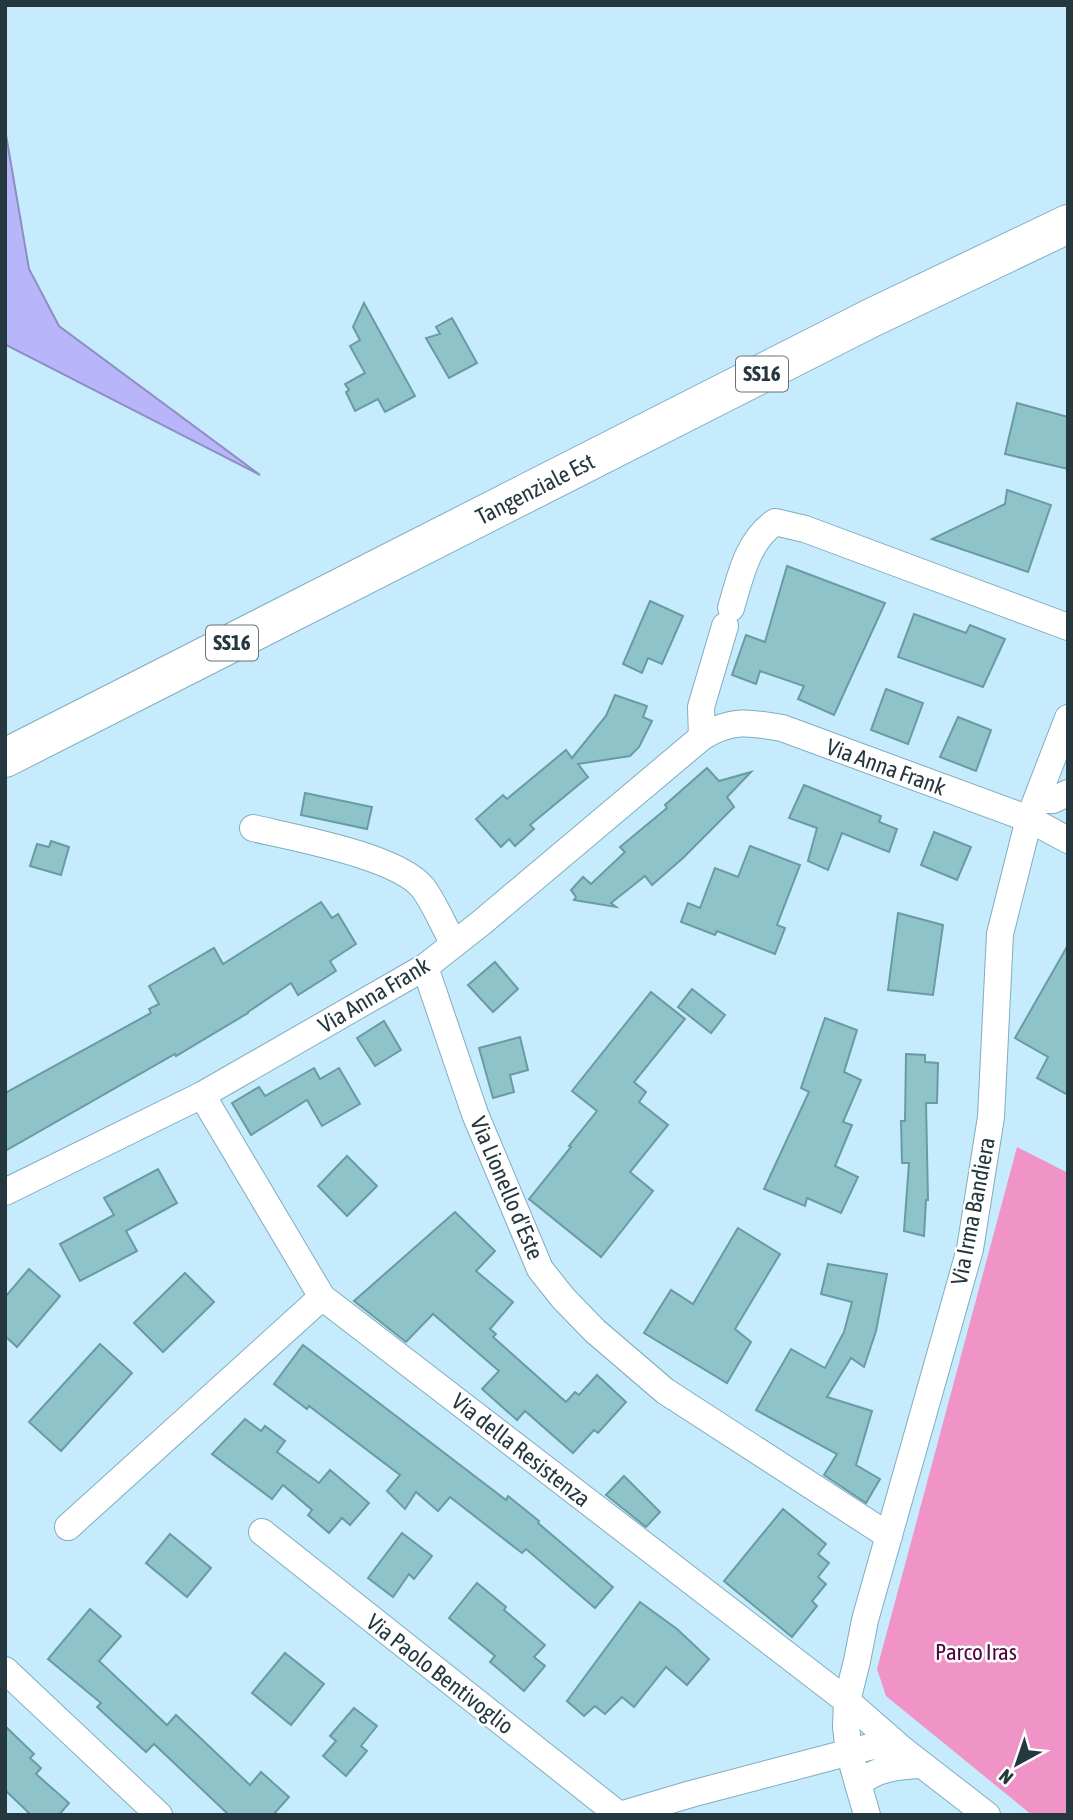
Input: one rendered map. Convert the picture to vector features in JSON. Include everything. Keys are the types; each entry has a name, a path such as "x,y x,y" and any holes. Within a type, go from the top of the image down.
{"main road":[{"name":"Tangenziale Est","path":"5,758 871,318 1068,224"}],"street":[{"path":"702,737 701,707 746,558 765,528 775,522 804,529 1068,627"},
{"name":"Via Irma Bandiera","path":"867,1815 849,1752 847,1701 865,1620 970,1249 991,1117 1000,933 1033,810 1068,718"},
{"name":"Via Anna Frank","path":"5,1192 202,1095 425,967 702,737 717,728 755,723 782,728 1033,810 1068,840"},
{"path":"1033,810 1068,793"},
{"path":"253,828 370,858 396,869 422,887 454,944"},
{"name":"Via Lionello d'Este","path":"425,967 485,1138 540,1269 563,1298 604,1339 665,1391 889,1536"},
{"name":"Via della Resistenza","path":"202,1095 322,1297 847,1701 912,1758 987,1815"},
{"path":"68,1527 322,1297"},
{"name":"Via Paolo Bentivoglio","path":"262,1532 620,1815"},
{"path":"5,1670 159,1815"},
{"path":"620,1815 693,1804 873,1746 912,1758"},
{"path":"858,1784 867,1776 901,1766 912,1758"}],"green space":[{"name":"Parco Iras","path":"1017,1147 1068,1173 1068,1815 1032,1815 886,1696 877,1669"}],"shaded area":[{"path":"5,129 29,269 59,326 260,475 6,345"}],"building":[{"path":"364,303 415,396 385,412 378,399 355,411 346,392 349,390 345,384 365,373 350,346 360,340 353,327"},
{"path":"452,318 477,363 449,378 426,338 440,334 436,327"},
{"path":"1017,403 1068,417 1068,469 1005,454"},
{"path":"1007,490 1051,505 1028,572 932,539 1005,504"},
{"path":"787,566 885,603 834,715 798,699 804,686 760,671 756,684 732,675 746,635 765,642"},
{"path":"650,601 683,616 662,664 648,658 642,673 623,664"},
{"path":"914,614 966,633 970,625 1005,639 983,687 898,657"},
{"path":"886,689 923,703 908,744 871,730"},
{"path":"615,695 647,706 643,717 652,721 639,747 630,756 578,764 588,777 530,825 534,829 515,846 509,839 501,847 476,819 503,795 507,799 566,750 572,758 606,716"},
{"path":"958,717 991,730 976,771 940,757"},
{"path":"707,768 719,781 751,772 727,797 734,807 683,858 652,885 645,876 611,903 616,907 574,900 576,897 571,890 583,877 591,884 625,852 620,847 667,808 665,805"},
{"path":"804,785 881,816 879,822 897,829 889,852 842,833 828,870 808,861 817,828 789,818"},
{"path":"305,793 372,807 367,829 301,815"},
{"path":"934,832 971,847 957,880 921,865"},
{"path":"51,841 69,847 61,875 30,866 37,844 49,847"},
{"path":"750,846 800,865 777,925 785,928 775,954 717,931 715,935 681,922 688,903 700,908 715,868 738,877"},
{"path":"321,902 332,918 338,914 356,944 330,961 336,971 298,995 291,983 248,1013 176,1056 175,1054 5,1151 5,1093 151,1013 149,1009 159,1004 149,986 214,948 223,964"},
{"path":"898,913 943,925 933,995 888,990"},
{"path":"1068,945 1068,1095 1037,1078 1048,1057 1015,1038"},
{"path":"495,962 518,989 493,1012 468,985"},
{"path":"692,989 725,1015 711,1033 678,1007"},
{"path":"651,992 685,1019 634,1082 646,1092 639,1102 668,1125 630,1172 653,1191 601,1257 529,1199 597,1111 572,1091"},
{"path":"825,1018 857,1030 844,1072 861,1080 843,1122 852,1125 835,1166 858,1177 841,1213 807,1198 805,1206 764,1189 809,1092 801,1088"},
{"path":"384,1021 401,1050 375,1066 357,1038"},
{"path":"520,1037 528,1070 510,1075 514,1092 493,1098 479,1048"},
{"path":"906,1054 925,1055 925,1062 938,1063 937,1103 926,1103 928,1200 924,1236 904,1231 909,1163 902,1163 901,1121 905,1121"},
{"path":"314,1068 320,1079 339,1068 360,1104 322,1126 307,1100 251,1135 232,1103 259,1087 265,1096"},
{"path":"347,1156 377,1186 347,1216 318,1186"},
{"path":"158,1169 177,1203 126,1231 137,1251 80,1281 60,1244 114,1215 104,1198"},
{"path":"455,1212 495,1251 476,1271 513,1302 490,1329 496,1334 493,1337 566,1402 575,1392 579,1395 597,1375 626,1402 598,1433 594,1430 573,1453 525,1411 517,1420 482,1389 499,1371 433,1314 406,1342 354,1301"},
{"path":"738,1228 780,1254 735,1329 751,1342 727,1383 644,1333 671,1290 693,1304"},
{"path":"828,1264 887,1274 876,1331 864,1367 851,1358 827,1397 872,1411 856,1465 880,1479 866,1503 824,1475 837,1454 756,1410 791,1349 825,1368 844,1332 852,1302 821,1294"},
{"path":"29,1269 60,1296 17,1347 5,1336 5,1297"},
{"path":"185,1273 214,1302 163,1352 134,1323"},
{"path":"100,1344 132,1373 61,1451 29,1422"},
{"path":"303,1345 506,1500 508,1496 613,1587 595,1608 526,1549 522,1553 450,1497 438,1511 416,1492 405,1509 387,1491 400,1475 309,1406 307,1409 274,1384"},
{"path":"245,1419 261,1431 265,1426 285,1441 277,1452 319,1483 330,1470 369,1503 350,1525 342,1518 329,1533 308,1515 312,1510 283,1485 272,1499 212,1454"},
{"path":"624,1476 660,1512 646,1527 606,1495"},
{"path":"783,1509 826,1544 818,1554 829,1563 818,1577 826,1584 812,1601 817,1606 792,1637 724,1581"},
{"path":"402,1533 432,1556 414,1579 409,1574 393,1597 368,1578"},
{"path":"170,1534 211,1568 187,1597 146,1563"},
{"path":"477,1583 545,1645 534,1657 545,1666 524,1691 490,1662 495,1656 449,1618"},
{"path":"640,1602 677,1629 709,1659 687,1685 666,1667 634,1707 622,1697 605,1714 595,1706 584,1716 567,1701"},
{"path":"90,1609 121,1636 99,1661 167,1725 176,1715 250,1785 261,1772 289,1797 273,1815 229,1815 154,1744 146,1752 97,1707 101,1703 48,1659"},
{"path":"285,1653 324,1684 291,1725 252,1693"},
{"path":"354,1708 377,1726 361,1746 367,1751 346,1776 323,1756 336,1741 330,1736"},
{"path":"5,1726 34,1754 30,1758 41,1768 36,1774 69,1803 59,1815 31,1815 5,1790"}]}
